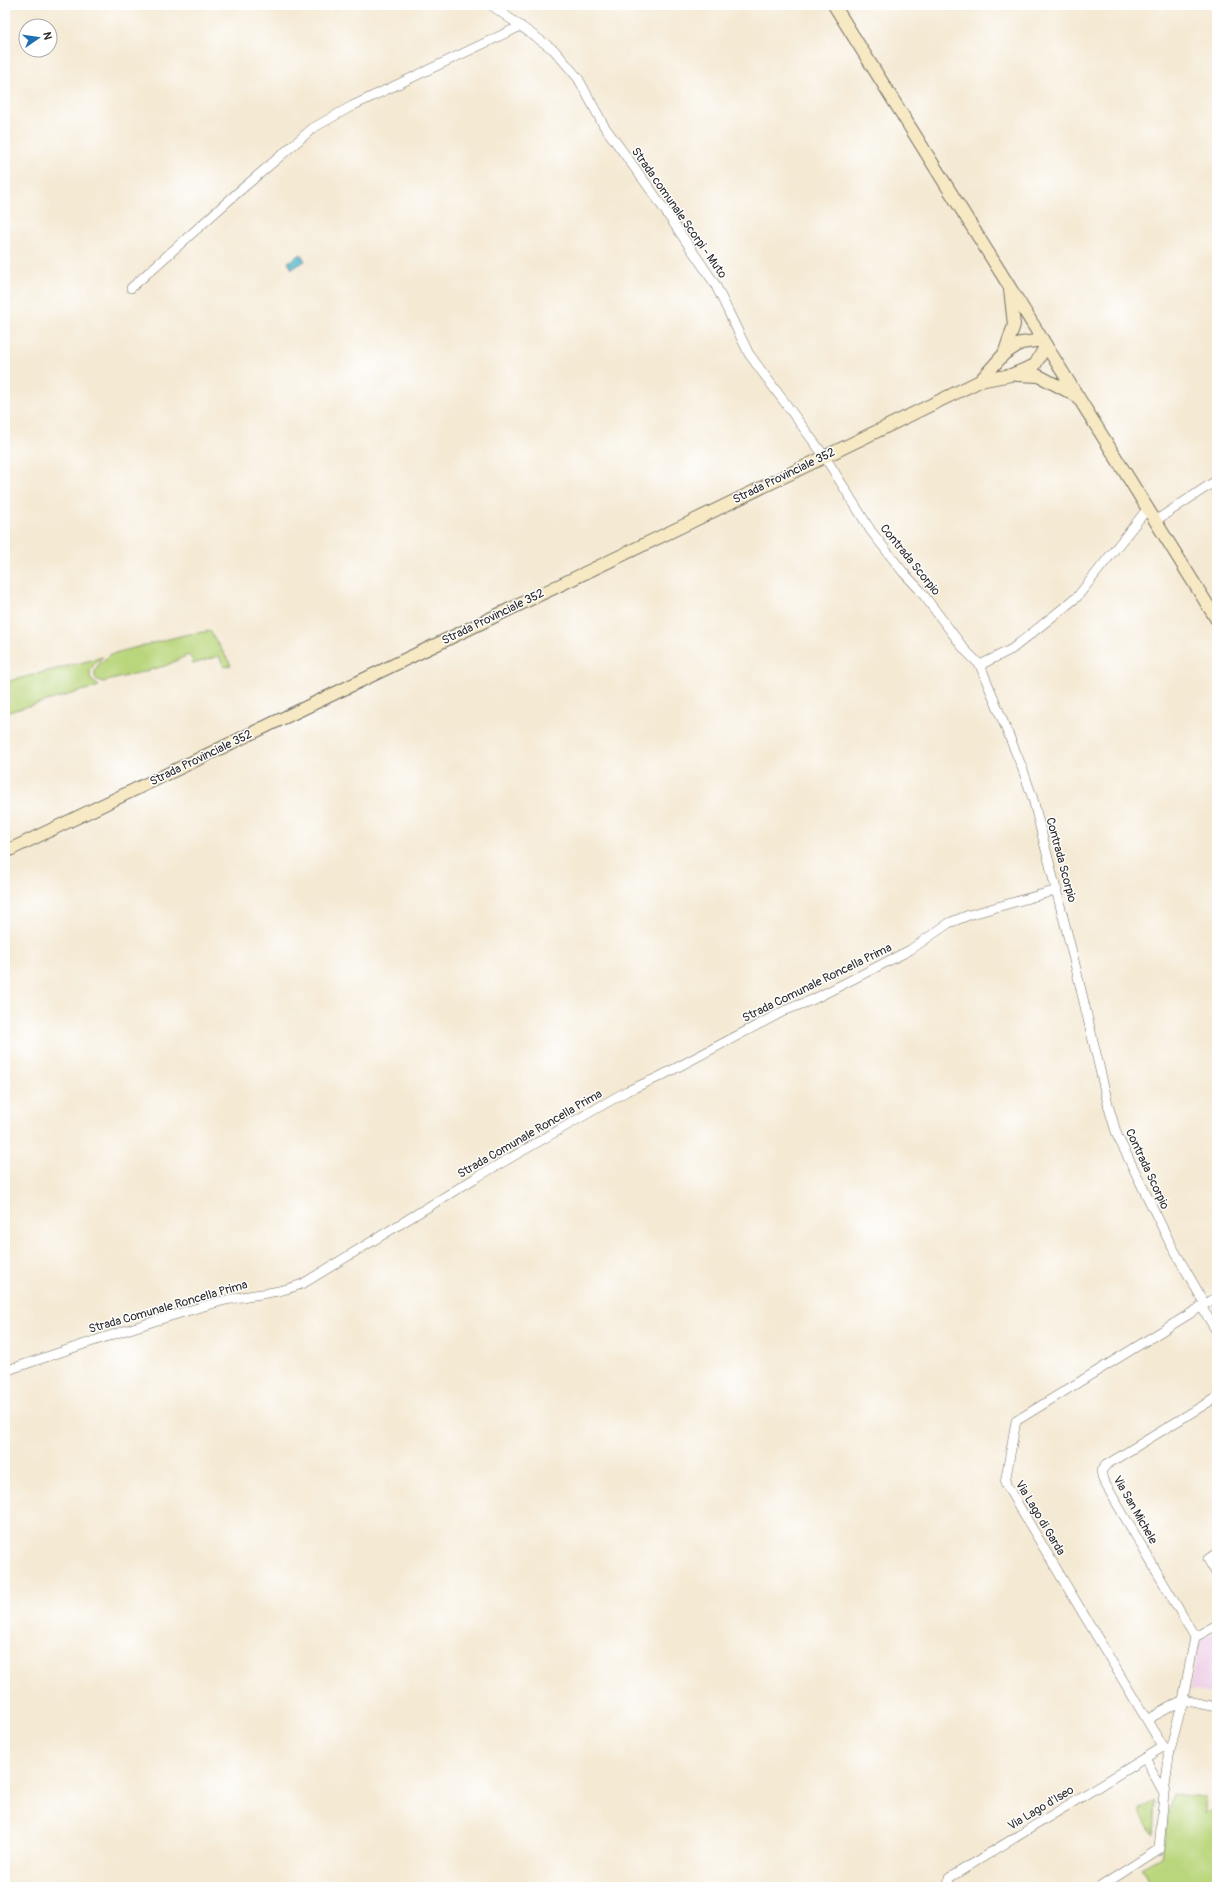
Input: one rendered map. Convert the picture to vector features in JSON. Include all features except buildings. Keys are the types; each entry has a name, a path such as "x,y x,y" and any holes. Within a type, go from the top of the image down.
{"main road":[{"path":"834,5 1217,620"},
{"name":"Strada Provinciale 352","path":"1004,354 1014,325 1010,286"},
{"name":"Strada Provinciale 352","path":"5,852 980,381 1011,375 1035,365 1045,343 1021,343 1004,354 980,381"},
{"name":"Strada Provinciale 352","path":"1011,375 1039,376 1078,396"}],"street":[{"name":"Strada comunale Scorpi - Muto","path":"490,5 554,50 578,78 604,126 653,193 715,284 750,354 825,456"},
{"path":"131,288 236,194 313,128 352,106 521,26"},
{"name":"Contrada Scorpio","path":"825,456 871,531 903,572 920,589 965,650 980,665 1032,799 1057,890 1117,1136 1170,1243 1217,1332"},
{"path":"1155,521 1217,480"},
{"path":"980,665 1012,649 1077,597 1148,508"},
{"name":"Strada Comunale Roncella Prima","path":"5,1371 152,1322 222,1301 294,1287 304,1283 477,1177 620,1095 659,1077 786,1010 812,1000 910,950 921,940 949,923 968,915 1057,890"},
{"name":"Via Lago di Garda","path":"1167,1748 1005,1483 1016,1420 1217,1297"},
{"name":"Via San Michele","path":"1195,1637 1103,1480 1101,1471 1106,1465 1217,1397"},
{"path":"1217,1553 1208,1559 1217,1575"},
{"path":"1100,1887 1159,1849 1167,1748 1183,1700 1195,1637 1217,1625"},
{"path":"1148,1719 1183,1700 1217,1707"},
{"name":"Via Lago d'Iseo","path":"948,1882 1145,1758 1167,1748"},
{"path":"1145,1758 1164,1793"}],"shaded area":[{"path":"1217,1630 1217,1695 1190,1690 1199,1641"}],"green space":[{"path":"210,631 231,665 224,667 219,656 193,664 192,659 188,655 165,666 103,682 95,679 95,670 98,665 111,654 184,635"},
{"path":"103,657 95,664 90,673 91,680 99,686 5,713 5,682"},
{"path":"1172,1794 1205,1797 1205,1814 1217,1806 1217,1887 1152,1887 1141,1868 1161,1857"},
{"path":"1155,1801 1153,1835 1139,1811"}],"water":[{"path":"301,254 305,261 292,269 288,262"}]}
